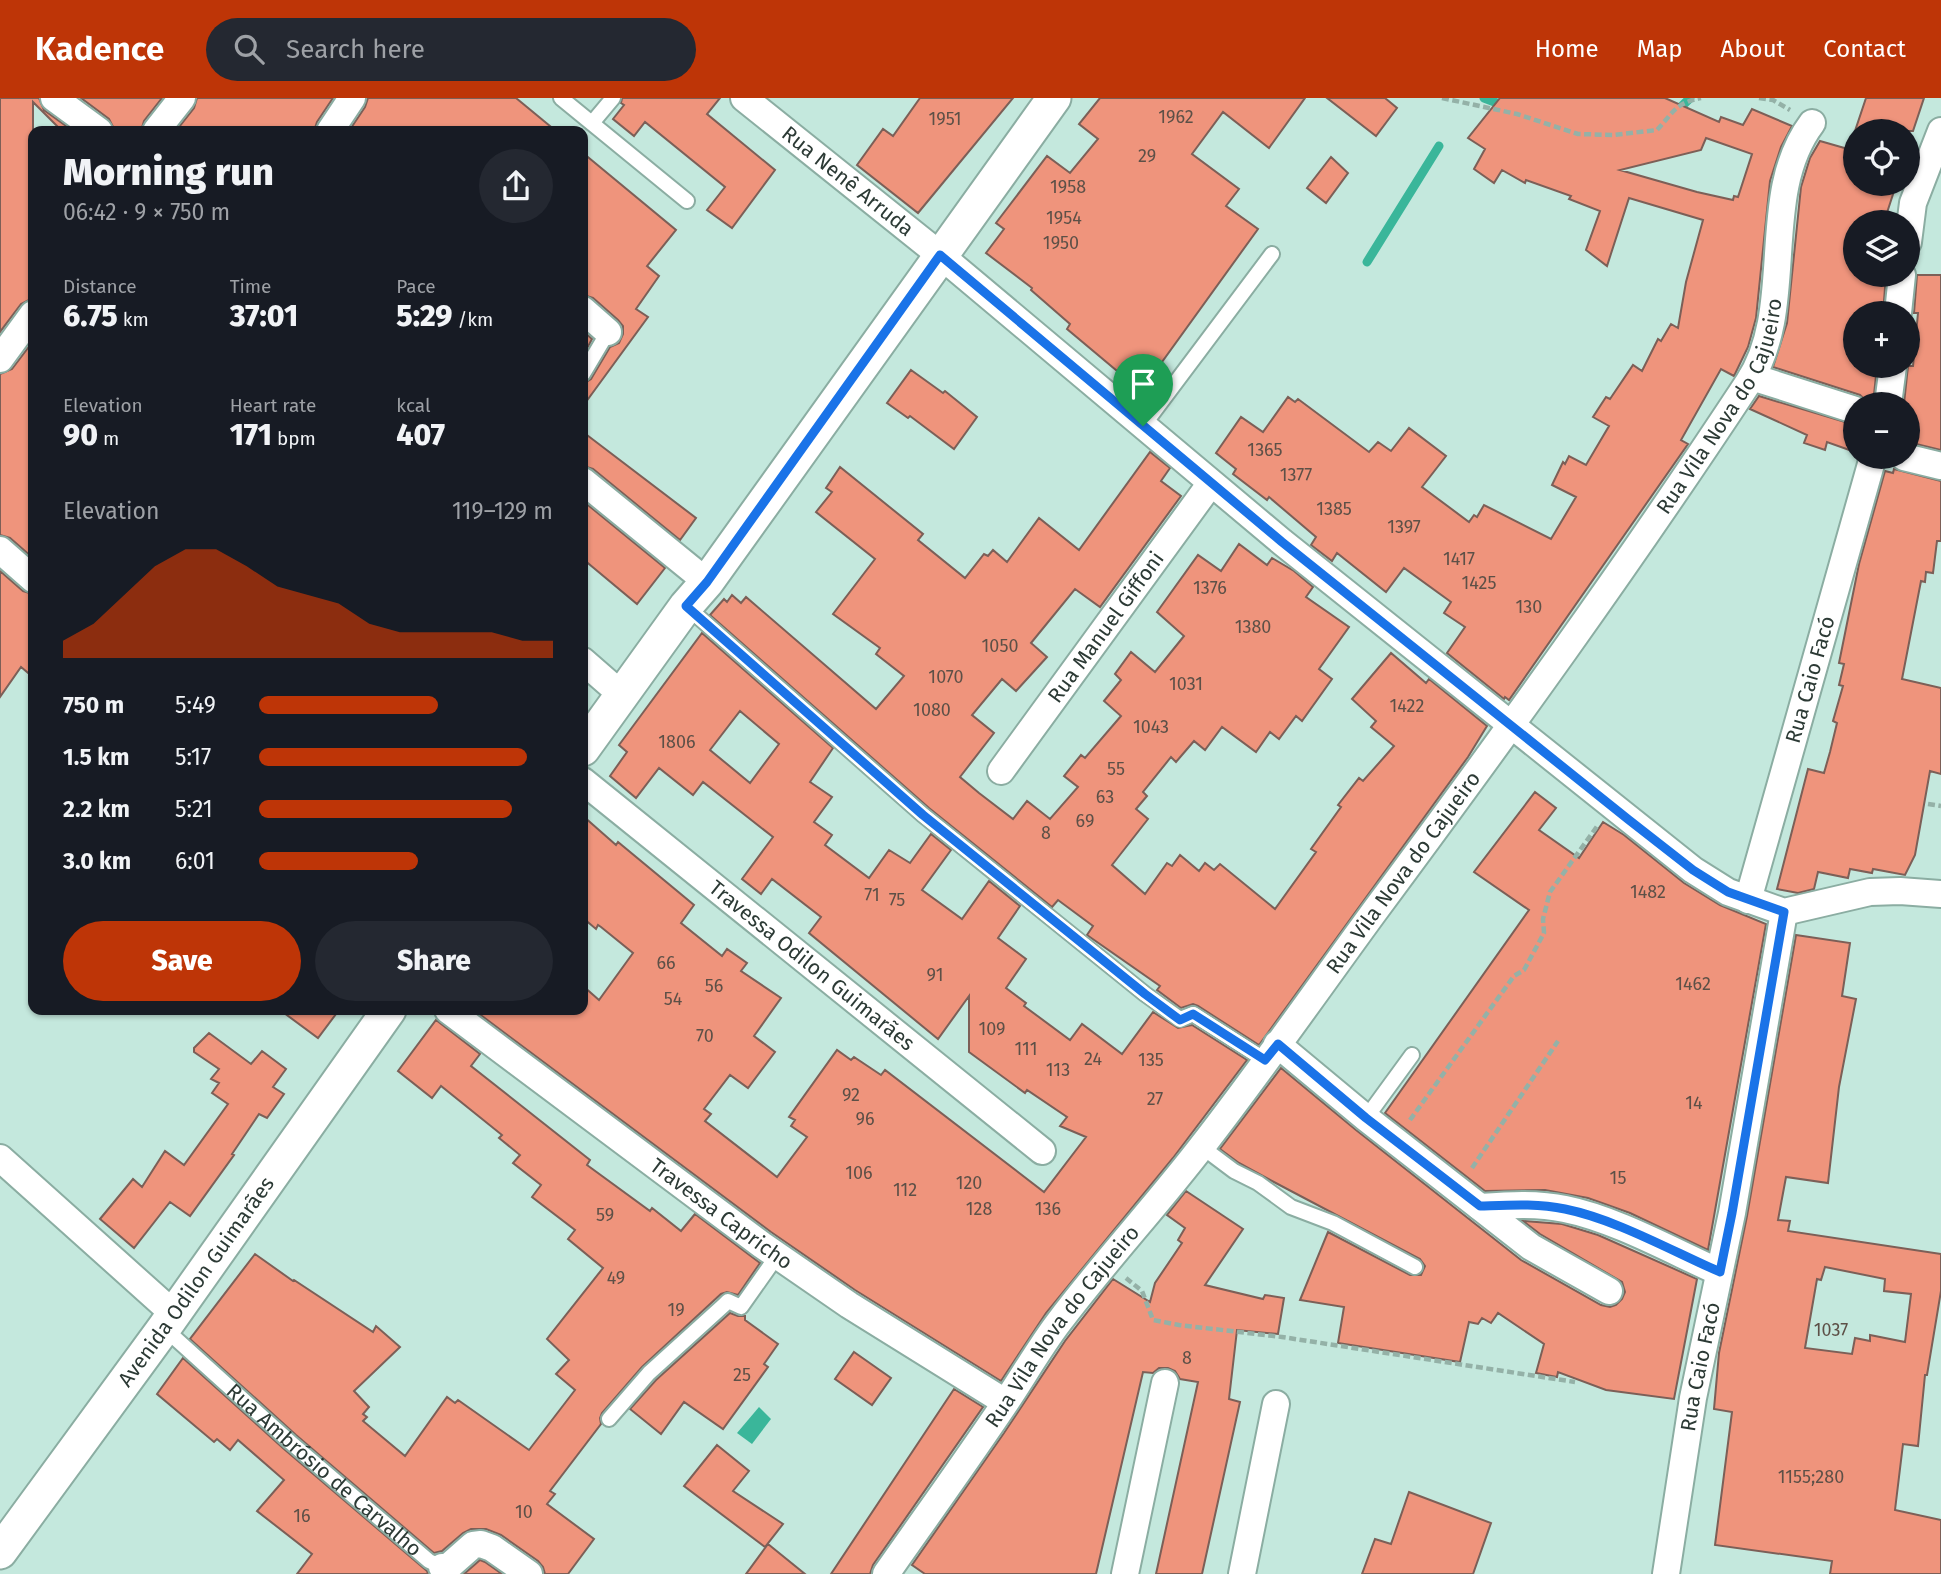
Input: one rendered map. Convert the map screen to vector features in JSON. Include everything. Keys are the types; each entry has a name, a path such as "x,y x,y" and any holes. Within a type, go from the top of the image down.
{"street":[{"path":"54,98 92,126"},
{"path":"160,126 182,98"},
{"name":"Rua Nenê Arruda","path":"744,98 940,255 1211,483 1693,870 1728,892 1784,912"},
{"path":"588,742 1054,98"},
{"name":"Rua Vila Nova do Cajueiro","path":"886,1574 1057,1325 1202,1147 1511,726 1642,544 1752,377 1766,342 1771,315 1791,164 1802,136 1812,123"},
{"path":"1912,210 1941,131"},
{"path":"588,314 608,332"},
{"path":"0,359 28,330"},
{"path":"1752,377 1843,406"},
{"path":"1920,461 1941,466"},
{"name":"Rua Caio Facó","path":"1748,900 1870,469"},
{"name":"Rua Manuel Giffoni","path":"1001,771 1211,483"},
{"path":"588,486 697,594"},
{"path":"0,550 28,575"},
{"path":"588,666 622,695"},
{"name":"Travessa Odilon Guimarães","path":"588,785 1042,1151"},
{"path":"1784,912 1870,892 1941,894"},
{"name":"Rua Caio Facó","path":"1666,1574 1693,1398 1732,1213 1784,912"},
{"name":"Avenida Odilon Guimarães","path":"0,1552 169,1321 385,1015"},
{"name":"Travessa Capricho","path":"454,1015 777,1256 849,1305 1005,1402"},
{"path":"1271,1052 1366,1118 1531,1247 1609,1291"},
{"name":"Rua Ambrósio de Carvalho","path":"0,1158 169,1321"},
{"path":"1480,1206 1532,1204 1564,1208 1585,1214 1720,1272"},
{"path":"1125,1574 1165,1383"},
{"path":"1242,1574 1276,1404"},
{"name":"Rua Ambrósio de Carvalho","path":"442,1567 448,1567 473,1545 481,1544 492,1548 528,1574"}],"lane":[{"path":"561,98 687,201"},
{"path":"592,124 613,98"},
{"path":"1143,426 1272,254"},
{"path":"588,366 608,332"},
{"path":"697,594 923,815 1145,994 1180,1020 1193,1014 1271,1052"},
{"path":"1366,1118 1412,1055"},
{"path":"1202,1147 1234,1171 1258,1183 1292,1207 1334,1223 1415,1266"},
{"path":"609,1419 649,1373 728,1301 741,1307 777,1256"},
{"name":"Rua Ambrósio de Carvalho","path":"169,1321 289,1442 429,1560 442,1567"}],"path":[{"path":"1442,98 1517,114 1578,134 1598,135 1657,130 1677,106 1700,98"},
{"path":"1928,804 1941,806"},
{"path":"1395,1140 1514,976 1524,970 1544,933 1543,919 1550,892 1612,806"},
{"path":"1458,1189 1558,1041"},
{"path":"1106,1262 1142,1291 1153,1320 1575,1382"}],"shaded area":[{"path":"759,1407 771,1419 752,1444 737,1433"}],"building":[{"path":"0,98 39,98 44,110 66,126 57,126 33,102 33,126 28,126 28,300 21,304 0,332"},
{"path":"81,98 162,98 142,126 112,126 109,119"},
{"path":"197,98 333,98 316,126 180,126 194,108"},
{"path":"368,98 516,98 550,126 352,126"},
{"path":"622,98 720,98 707,114 775,170 732,228 707,210 725,187 645,122 634,136 613,119 624,105 621,103"},
{"path":"920,98 1013,98 918,213 857,165 883,129 893,136"},
{"path":"1100,98 1305,98 1269,148 1223,112 1192,154 1239,189 1226,206 1258,229 1141,391 1067,329 1070,324 1031,290 1032,288 986,253 1004,229 996,223 1047,156 1070,173 1098,139 1079,124"},
{"path":"1327,98 1385,98 1397,108 1376,136"},
{"path":"1500,98 1665,98 1719,122 1721,117 1743,125 1752,109 1792,126 1781,147 1770,181 1756,318 1748,347 1734,376 1721,369 1681,440 1688,444 1509,700 1505,697 1504,699 1447,653 1465,627 1444,613 1451,602 1404,568 1386,592 1337,553 1332,561 1311,545 1316,537 1269,497 1267,500 1233,474 1236,469 1216,453 1241,417 1263,432 1288,397 1295,402 1298,399 1369,452 1378,442 1391,451 1409,428 1446,456 1422,487 1469,522 1474,515 1477,517 1484,505 1551,539 1576,497 1552,485 1563,462 1565,464 1569,456 1586,465 1609,426 1593,417 1606,397 1610,399 1633,365 1642,371 1658,339 1661,341 1671,324 1678,328 1686,282 1703,220 1629,198 1607,266 1586,250 1600,211 1569,199 1571,196 1526,180 1525,183 1502,170 1494,183 1474,169 1485,149 1468,138","holes":["1706,138 1752,154 1738,197 1734,196 1733,200 1620,170 1701,150"]},
{"path":"1866,98 1924,98 1917,119 1859,119"},
{"path":"1820,141 1843,148 1843,196 1892,196 1888,210 1843,210 1843,287 1885,287 1884,301 1843,301 1843,378 1876,378 1874,392 1851,392 1773,367 1787,323 1801,187 1810,158"},
{"path":"588,157 676,230 647,266 659,276 636,309 648,317 588,399 588,381 610,347 619,343 623,334 623,326 618,320 588,296"},
{"path":"1331,157 1348,173 1326,203 1307,188"},
{"path":"1920,275 1941,275 1941,450 1920,445 1920,392 1905,392 1907,378 1920,378 1920,301 1915,301 1916,287 1920,287"},
{"path":"28,348 28,554 10,538 0,535 0,374 12,369"},
{"path":"911,370 943,393 945,391 977,417 954,449 910,416 908,418 887,403"},
{"path":"1759,396 1843,421 1843,448 1827,442 1825,450 1804,443 1807,435 1750,409"},
{"path":"588,436 696,518 680,540 588,468"},
{"path":"1150,452 1170,468 1161,481 1181,496 1100,607 1075,589 1031,643 1047,657 1016,691 1002,679 972,715 994,733 960,777 979,793 1013,819 1027,801 1050,819 1078,787 1064,776 1081,755 1085,758 1121,716 1104,701 1121,680 1115,674 1131,652 1155,672 1184,636 1157,612 1198,555 1221,571 1239,544 1267,565 1272,558 1294,571 1313,587 1306,597 1349,627 1319,669 1332,679 1302,721 1296,716 1279,739 1270,732 1256,752 1222,727 1205,750 1194,741 1176,762 1171,757 1143,792 1147,796 1136,809 1148,819 1112,865 1145,894 1167,863 1172,866 1180,855 1199,871 1205,863 1214,870 1220,864 1275,909 1316,852 1311,849 1341,807 1338,805 1359,778 1363,781 1394,746 1371,727 1376,721 1352,699 1391,653 1426,683 1429,679 1487,726 1468,757 1259,1045 1198,1006 1193,1004 1181,1008 1157,990 1160,986 1087,935 1093,926 1058,900 1052,907 929,808 710,615 724,599 727,602 732,595 741,603 746,597 876,709 904,676 876,654 880,648 833,614 875,559 816,512 832,492 826,488 840,467 923,534 918,540 965,578 984,554 988,556 993,550 1007,562 1039,518 1079,550"},
{"path":"1894,469 1941,481 1941,541 1937,541 1933,573 1926,572 1925,582 1921,581 1902,679 1941,688 1941,774 1930,771 1915,855 1905,875 1873,869 1872,873 1850,869 1848,878 1818,872 1814,889 1798,893 1777,889 1808,769 1824,773 1830,752 1837,723 1833,721 1843,686 1839,685 1844,664 1839,663 1859,564 1885,471 1893,473"},
{"path":"588,505 665,568 637,604 588,563"},
{"path":"0,571 28,592 28,673 21,667 0,697"},
{"path":"702,633 833,748 810,782 832,797 814,822 832,835 825,845 869,878 889,850 910,863 931,834 951,850 922,890 962,919 989,881 1020,906 998,938 1026,959 1006,988 1026,1003 1024,1006 1070,1040 1082,1024 1122,1054 1153,1012 1178,1028 1192,1025 1247,1060 1173,1158 1046,1313 1001,1381 855,1290 771,1232 481,1015 588,1015 588,990 599,1000 633,953 601,927 598,925 596,929 588,922 588,820 694,905 681,923 722,956 727,949 747,963 741,971 781,998 754,1036 775,1052 748,1088 730,1075 704,1109 711,1114 705,1121 777,1177 807,1137 791,1126 795,1120 789,1117 837,1050 851,1060 854,1057 881,1075 885,1070 1044,1192 1086,1137 1060,1126 1067,1117 1027,1090 1025,1093 969,1052 969,996 938,1039 809,933 821,917 772,879 761,894 742,879 773,837 703,782 693,795 659,768 636,798 610,776 627,752 619,745","holes":["740,711 779,744 750,783 710,750"]},
{"path":"1535,792 1556,808 1539,830 1579,858 1603,822 1624,835 1684,883 1720,905 1766,924 1708,1250 1630,1213 1588,1198 1545,1190 1485,1191 1385,1113 1529,910 1474,872"},
{"path":"1796,935 1850,943 1842,996 1856,999 1839,1087 1828,1183 1786,1177 1778,1220 1790,1221 1788,1231 1941,1254 1941,1291 1925,1375 1918,1446 1903,1444 1895,1510 1941,1520 1941,1574 1830,1574 1832,1561 1715,1545 1732,1412 1714,1409 1719,1353 1747,1216","holes":["1825,1267 1885,1279 1884,1291 1911,1294 1905,1342 1870,1335 1870,1341 1855,1338 1852,1354 1805,1348 1817,1279 1821,1280"]},
{"path":"287,1015 335,1015 318,1038"},
{"path":"436,1020 480,1054 471,1066 590,1160 587,1165 650,1211 652,1208 681,1231 695,1214 760,1263 738,1295 727,1292 721,1294 642,1367 602,1413 601,1424 550,1491 555,1494 547,1504 594,1539 568,1574 545,1574 538,1561 501,1535 486,1529 471,1529 442,1551 434,1553 296,1435 190,1339 255,1254 373,1332 376,1326 400,1347 354,1391 369,1407 363,1414 367,1417 363,1421 405,1456 447,1397 455,1403 458,1400 529,1450 575,1390 556,1374 569,1360 547,1339 603,1268 568,1239 575,1230 532,1197 541,1185 513,1163 520,1155 499,1138 502,1135 441,1086 432,1098 398,1071"},
{"path":"209,1033 251,1064 262,1051 286,1069 273,1087 284,1094 267,1118 259,1114 232,1154 234,1155 190,1216 170,1202 134,1248 100,1219 133,1179 142,1187 165,1151 184,1165 228,1104 212,1093 219,1083 211,1079 219,1069 194,1052 194,1048"},
{"path":"1281,1068 1521,1260 1601,1305 1610,1307 1622,1299 1625,1292 1622,1282 1540,1234 1523,1221 1562,1224 1598,1235 1697,1279 1674,1399 1606,1390 1558,1372 1557,1377 1536,1373 1544,1344 1498,1313 1491,1323 1482,1318 1478,1324 1469,1322 1460,1362 1338,1343 1344,1307 1300,1300 1328,1232 1410,1275 1421,1275 1425,1266 1420,1259 1239,1163 1220,1149"},
{"path":"1186,1191 1243,1229 1205,1285 1263,1299 1265,1295 1284,1298 1278,1334 1237,1330 1229,1399 1240,1402 1202,1574 1156,1574 1198,1382 1180,1379 1175,1371 1168,1368 1159,1368 1153,1373 1143,1372 1096,1574 925,1574 912,1565 1065,1341 1113,1279 1150,1302 1155,1283 1182,1243 1178,1240 1185,1228 1167,1215"},
{"path":"730,1313 745,1316 745,1320 778,1344 764,1364 768,1367 723,1429 684,1402 661,1434 630,1409 656,1380"},
{"path":"854,1352 891,1378 872,1405 835,1379"},
{"path":"183,1358 428,1574 297,1574 312,1554 257,1511 284,1480 238,1440 230,1450 217,1439 214,1442 157,1394"},
{"path":"954,1389 983,1407 873,1565 870,1574 831,1574"},
{"path":"717,1445 749,1471 733,1491 783,1524 765,1547 684,1486"},
{"path":"1409,1492 1491,1523 1473,1574 1362,1574 1375,1539 1391,1544"},
{"path":"768,1544 805,1574 746,1574"},
{"path":"480,1560 485,1562 502,1574 464,1574"}],"waterway":[{"path":"1484,98 1505,106"},
{"path":"1674,114 1690,98"},
{"path":"1367,262 1439,146"}],"route":[{"path":"940,255 1143,426 1282,542 1693,870 1728,892 1784,912 1720,1272 1595,1217 1564,1208 1532,1204 1480,1206 1366,1118 1278,1044 1265,1060 1193,1014 1180,1020 923,815 686,606 707,582 940,255"}]}
